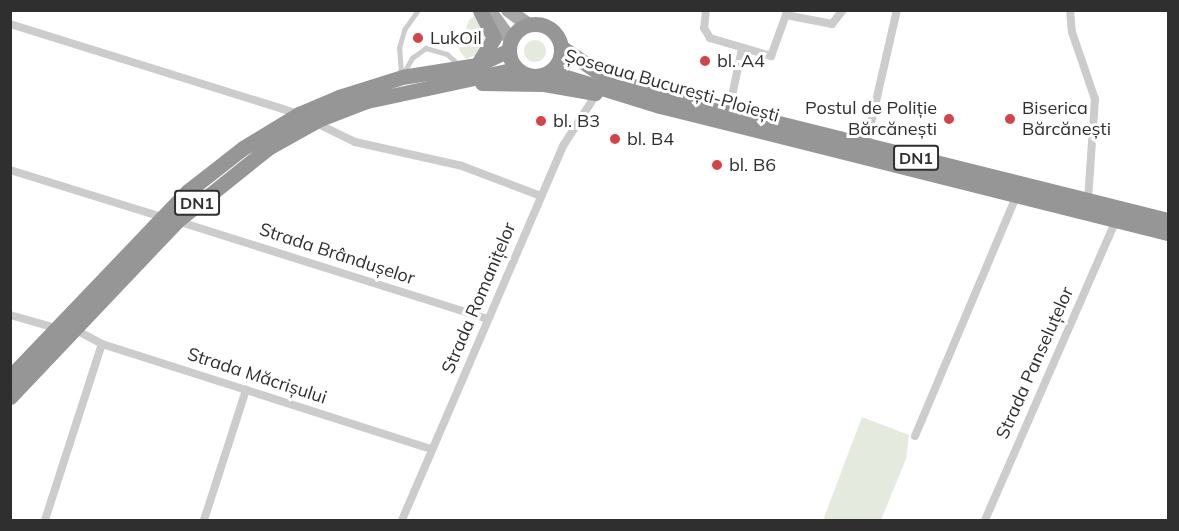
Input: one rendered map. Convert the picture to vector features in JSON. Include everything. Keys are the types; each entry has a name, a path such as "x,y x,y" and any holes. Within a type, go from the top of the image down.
{"highway":[{"path":"471,66 494,38 479,11"},
{"name":"DN1","path":"10,397 74,329 215,168 299,114 402,77 471,66 510,45 529,25 546,26 561,47"},
{"path":"510,45 516,69"},
{"path":"550,72 559,61 561,47"},
{"name":"Șoseaua București-Ploiești","path":"561,47 612,79 1168,220"},
{"name":"DN1","path":"10,377 56,328 170,219 241,166 314,122 367,101 434,86 516,69 533,76 550,72"},
{"name":"Șoseaua București-Ploiești","path":"550,72 660,106 1168,233"},
{"name":"DN1","path":"434,86 508,82 597,93 660,106"}],"main road":[{"path":"489,10 510,45"},
{"path":"508,10 529,25"}],"street":[{"path":"706,10 704,28 710,38 771,56 786,15 832,24 843,10"},
{"path":"866,145 897,10"},
{"path":"1070,10 1072,32 1095,99 1088,200"},
{"path":"10,24 299,114"},
{"path":"729,110 742,49"},
{"name":"Strada Romanițelor","path":"402,520 563,146 597,93"},
{"path":"314,122 355,142 462,166 541,196"},
{"name":"Strada Brândușelor","path":"10,170 487,319"},
{"path":"915,436 1017,195"},
{"name":"Strada Panseluțelor","path":"985,520 1116,220"},
{"path":"10,315 56,328"},
{"name":"Strada Măcrișului","path":"74,329 102,344 432,449"},
{"path":"45,520 102,344"},
{"path":"204,520 246,390"}],"lane":[{"path":"402,77 399,48 404,30 418,10"},
{"path":"447,10 459,10"},
{"path":"402,77 412,58 426,48 447,54 471,66"}],"shaded area":[{"path":"474,16 480,18 487,36 476,55 466,59 459,50 469,20"},
{"path":"535,40 543,43 546,51 543,59 535,62 527,59 524,51 527,43"},
{"path":"862,417 909,435 906,459 881,520 823,520"}],"place":[{"name":"LukOil","path":"418,38"},
{"name":"bl. A4","path":"705,61"},
{"name":"Postul de Poliție Bărcănești","path":"949,119"},
{"name":"Biserica Bărcănești","path":"1010,119"},
{"name":"bl. B3","path":"541,121"},
{"name":"bl. B4","path":"615,139"},
{"name":"bl. B6","path":"717,165"}]}
